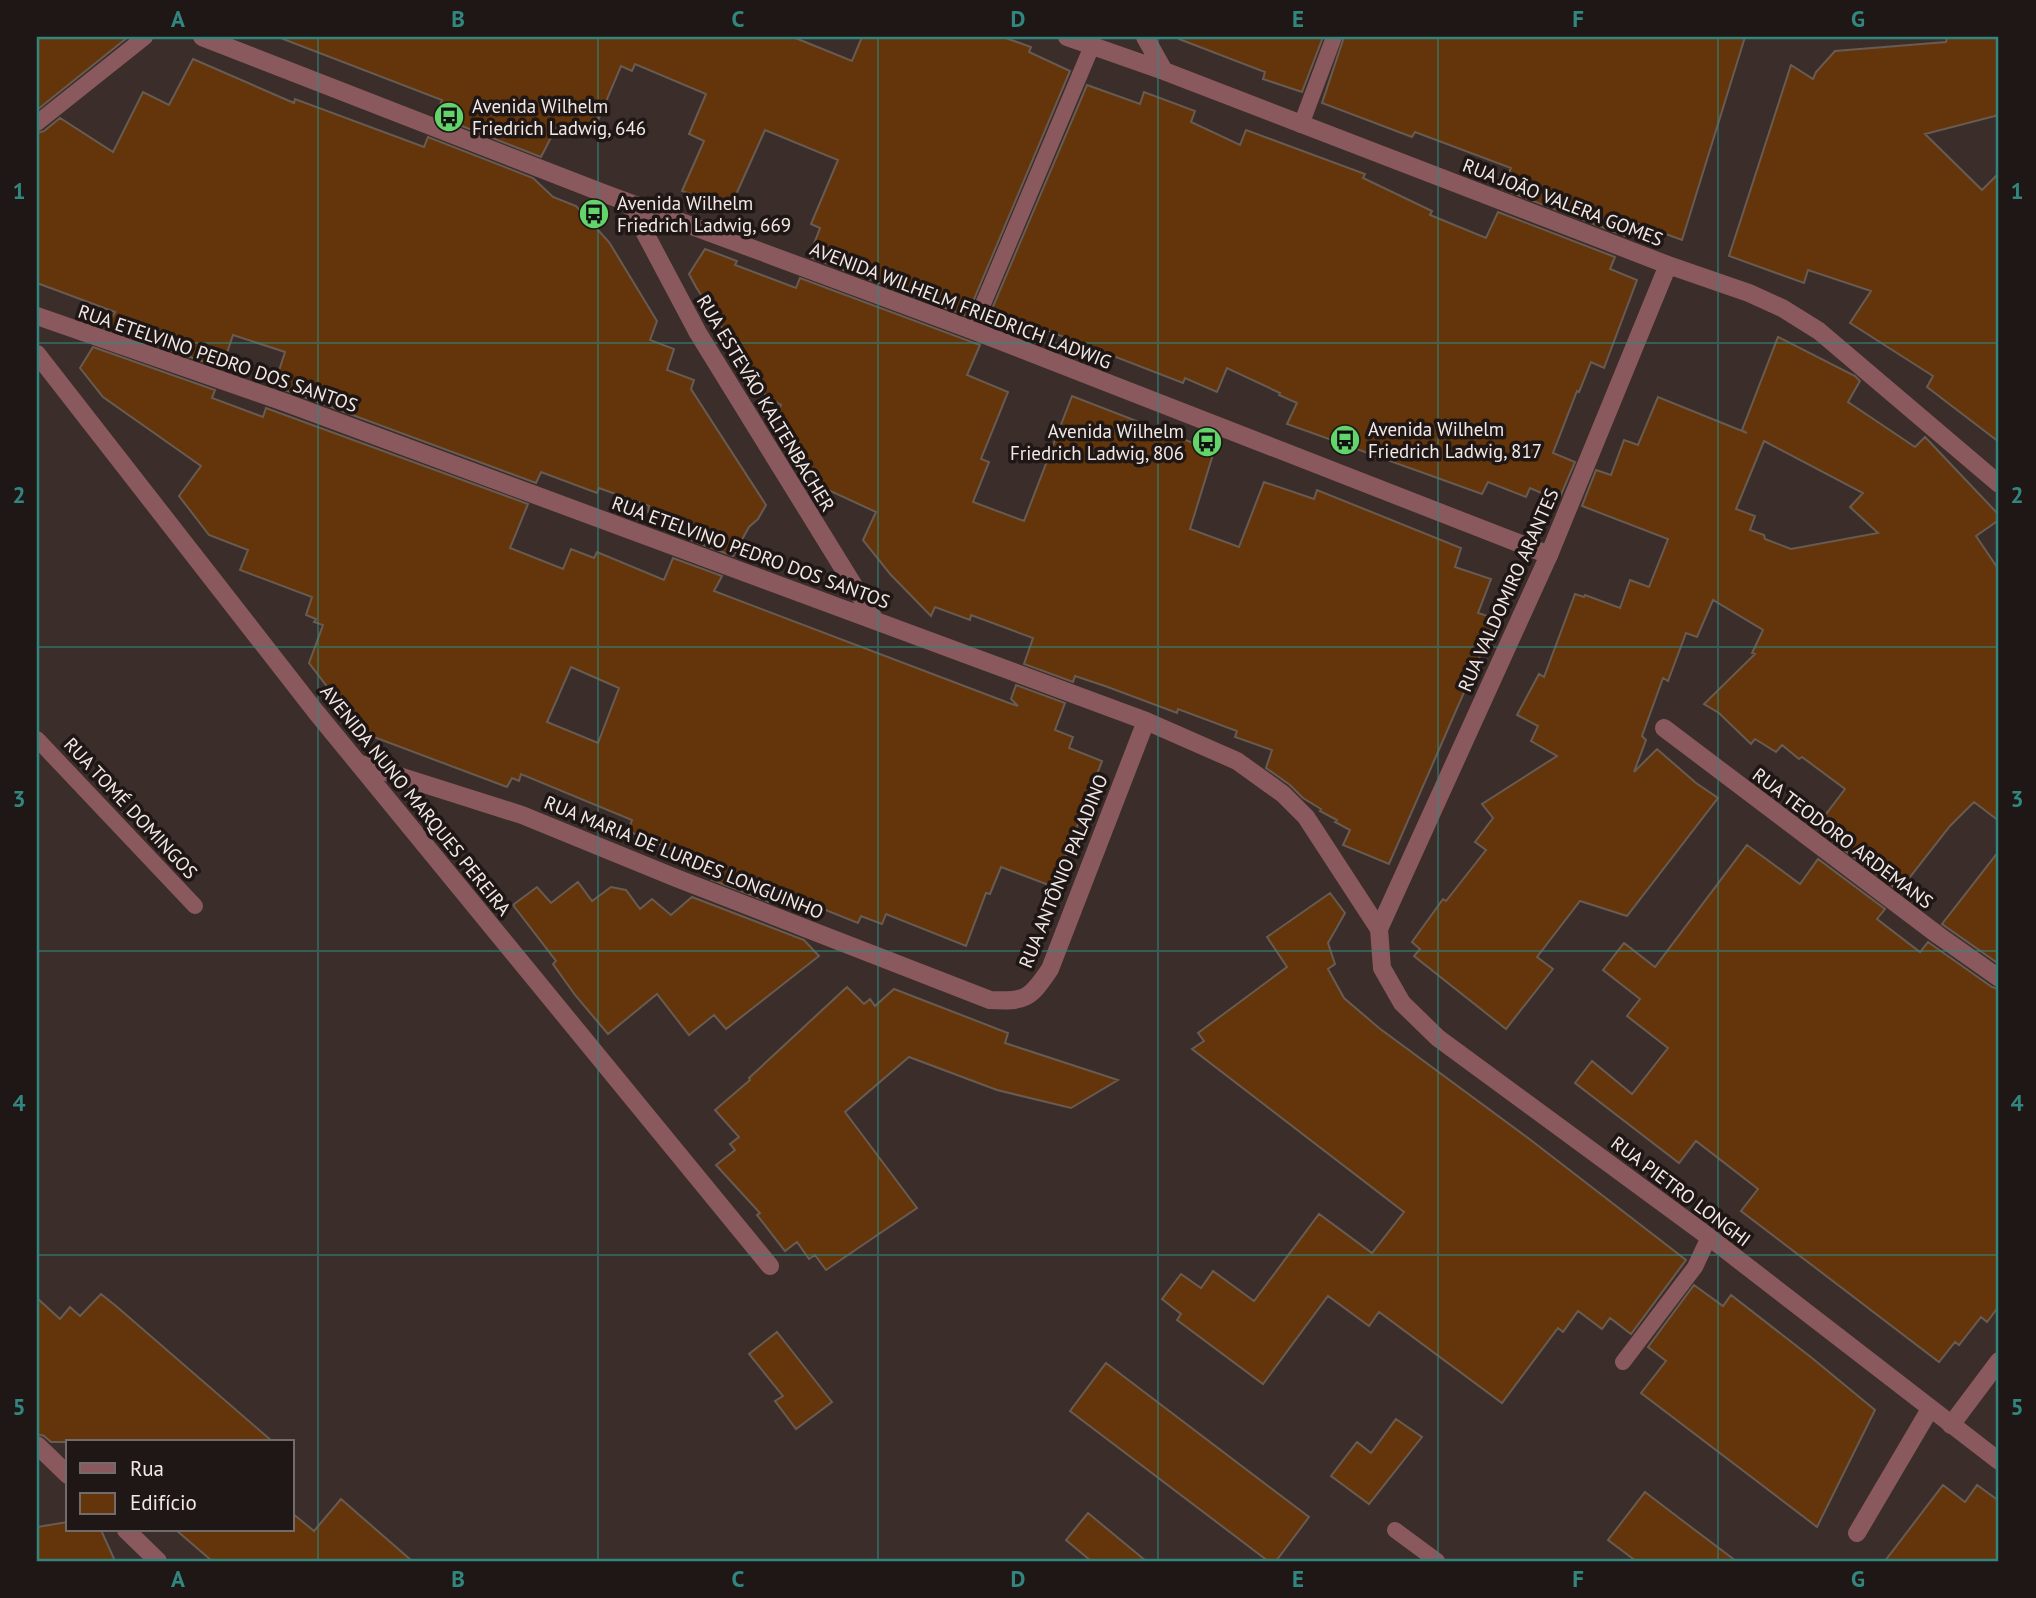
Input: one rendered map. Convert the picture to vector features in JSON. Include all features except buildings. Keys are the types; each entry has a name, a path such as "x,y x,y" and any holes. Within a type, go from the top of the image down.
{"street":[{"name":"RUA JOÃO VALERA GOMES","path":"1067,37 1164,71 1782,307 1819,331 1999,484"},
{"path":"1145,37 1164,71"},
{"name":"AVENIDA WILHELM FRIEDRICH LADWIG","path":"205,38 629,203 972,330 1549,555"},
{"name":"RUA ESTEVÃO KALTENBACHER","path":"629,203 698,333 875,620"},
{"name":"RUA VALDOMIRO ARANTES","path":"1379,929 1549,555 1668,265"},
{"name":"RUA ETELVINO PEDRO DOS SANTOS","path":"37,316 284,402 1146,720 1237,761 1283,794 1306,817 1379,929"},
{"name":"AVENIDA NUNO MARQUES PEREIRA","path":"37,354 358,764 770,1266"},
{"name":"RUA ANTÔNIO PALADINO","path":"990,1000 1017,1001 1036,989 1050,969 1146,720"},
{"name":"RUA TEODORO ARDEMANS","path":"1664,728 1999,978"},
{"name":"RUA MARIA DE LURDES LONGUINHO","path":"358,764 522,815 990,1000"},
{"name":"RUA PIETRO LONGHI","path":"1379,929 1382,968 1402,1003 1438,1038 1709,1237 1999,1461"},
{"path":"1951,1425 1999,1361"},
{"path":"1857,1533 1930,1409"},
{"path":"37,1446 66,1473"},
{"path":"128,1532 158,1561"}],"lane":[{"path":"37,123 145,37"},
{"path":"1301,125 1334,37"},
{"path":"972,330 1092,46"},
{"name":"RUA TOMÉ DOMINGOS","path":"37,739 195,906"},
{"path":"1623,1362 1695,1267 1709,1237"},
{"path":"1395,1530 1437,1561"}],"place":[{"name":"Avenida Wilhelm Friedrich Ladwig, 646","path":"449,117"},
{"name":"Avenida Wilhelm Friedrich Ladwig, 669","path":"594,214"},
{"name":"Avenida Wilhelm Friedrich Ladwig, 817","path":"1345,440"},
{"name":"Avenida Wilhelm Friedrich Ladwig, 806","path":"1207,442"}]}
